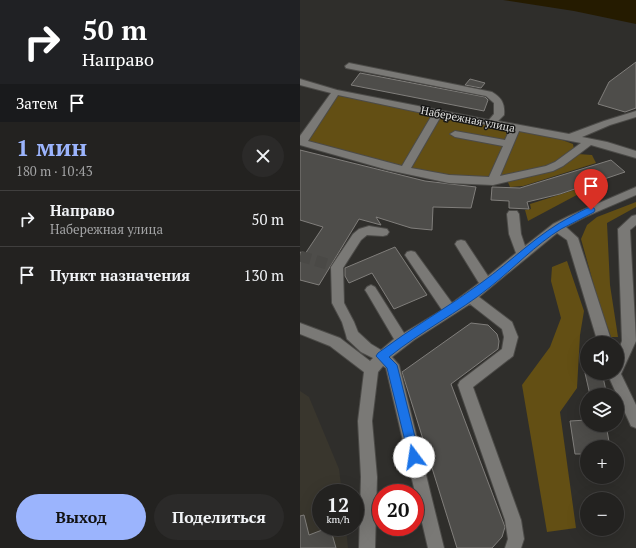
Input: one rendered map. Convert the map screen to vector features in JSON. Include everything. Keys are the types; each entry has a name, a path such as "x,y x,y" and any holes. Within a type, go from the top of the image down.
{"street":[{"path":"349,66 489,94 498,98 500,104 499,115 491,123"},
{"name":"Набережная улица","path":"302,85 515,128 590,141 619,148 636,155"},
{"path":"336,92 303,139 303,143 449,180 493,181 549,169 559,164 590,141"},
{"path":"405,170 438,113"},
{"path":"566,137 585,133 607,123 634,118"},
{"path":"493,181 515,128"},
{"path":"455,134 508,144"},
{"path":"367,548 369,477 365,421 371,370 381,356 402,340 450,311 487,285 557,227 591,210 636,191"},
{"path":"513,214 515,234 522,255"},
{"path":"624,352 629,341 624,230 636,220"},
{"path":"557,227 572,238 602,336"},
{"path":"383,232 369,230 363,232 357,237 334,266 338,303 348,322 352,335 366,348 381,356 392,365 436,548"},
{"path":"461,244 487,285"},
{"path":"411,255 450,311"},
{"path":"371,290 402,340"},
{"path":"470,297 507,326 511,337 508,352 465,385 513,520 516,539 513,548"},
{"path":"300,328 335,342 371,370"},
{"path":"618,380 636,421"}],"shaded area":[{"path":"503,0 636,0 636,24 574,11"},
{"path":"335,95 557,138 573,144 574,149 550,167 496,178 459,177 430,172 383,163 308,145 305,140"},
{"path":"578,154 592,155 596,163 523,186 510,187 507,180 549,171"},
{"path":"603,181 528,221 525,210 531,209 530,204"},
{"path":"636,202 636,207 607,223 610,285 618,336 611,336 598,300 581,239 587,225 597,217"},
{"path":"567,261 584,311 580,335 577,388 560,412 576,528 547,532 522,385 550,347 561,318 551,281 552,267"},
{"path":"300,391 309,397 339,469 341,484 312,484 312,536 347,536 348,548 300,548"}],"building":[{"path":"636,62 636,108 625,112 598,104 609,82"},
{"path":"360,73 485,97 488,100 484,111 351,85"},
{"path":"470,79 485,83 481,88 465,85"},
{"path":"300,150 425,181 476,187 471,208 433,207 432,230 411,228 376,217 381,225 359,219 319,285 300,280 300,252 305,254 323,227 300,220"},
{"path":"611,160 625,172 560,194 527,202 529,209 509,208 509,201 491,200 492,187 520,188"},
{"path":"395,247 427,295 394,309 372,273 349,283 345,276 345,268"},
{"path":"471,323 488,325 497,334 499,341 498,349 451,384 505,527 502,537 492,548 457,548 402,372"},
{"path":"587,380 604,380 605,388 588,388"},
{"path":"580,420 580,432 607,432 609,440 580,440 580,454 575,454 570,421"},
{"path":"304,515 309,535 312,534 312,536 333,536 336,548 300,548 300,516"}],"tunnel":[{"path":"300,256 331,265"}],"route":[{"path":"414,457 392,365 381,356 402,340 450,311 487,285 557,227 591,210"}]}
